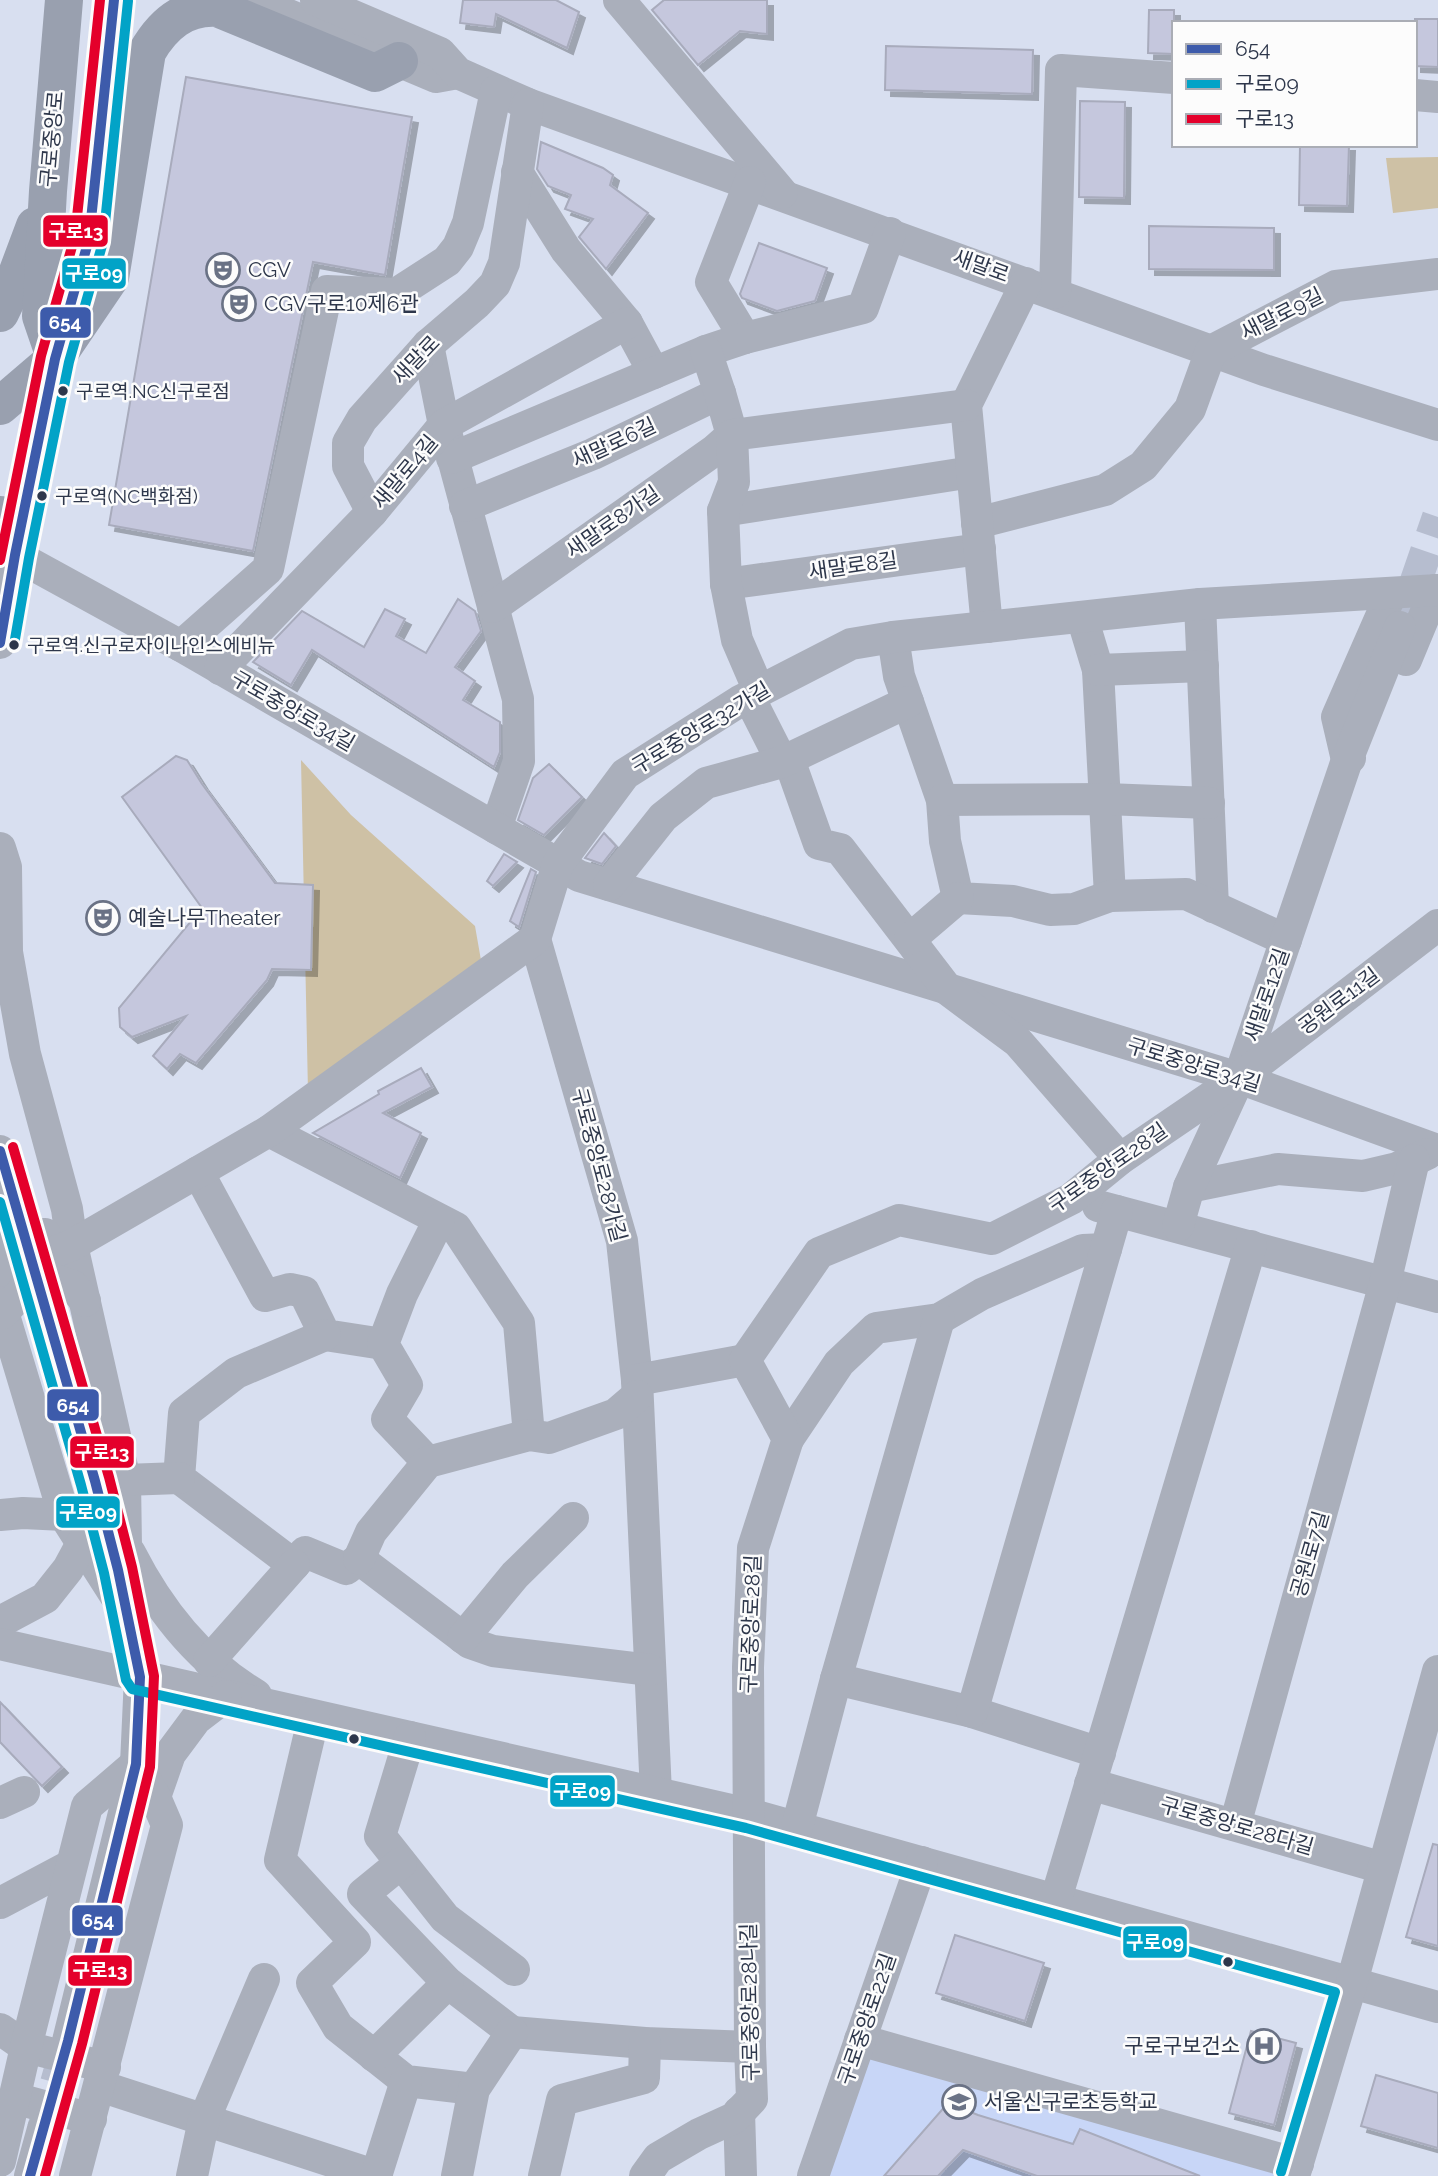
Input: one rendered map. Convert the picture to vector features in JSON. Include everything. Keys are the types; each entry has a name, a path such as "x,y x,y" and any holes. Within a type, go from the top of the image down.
{"main road":[{"path":"0,405 55,359 110,278 147,51 167,25 194,9 217,8 375,73 399,61"},
{"name":"구로중앙로","path":"55,359 41,316 63,11"},
{"name":"구로중앙로","path":"55,359 89,239 112,13"},
{"path":"0,313 48,191"}],"street":[{"name":"새말로","path":"253,0 436,77 458,72"},
{"name":"새말로","path":"316,0 440,53 458,72 528,104 750,182 1264,370 1438,425"},
{"path":"619,0 783,194"},
{"path":"987,627 966,405 1040,288 1061,70 1172,78"},
{"path":"181,646 268,569 327,291 396,294 447,261 458,247 468,223 496,91"},
{"path":"1417,95 1438,97"},
{"name":"새말로","path":"372,512 348,466 348,443 362,419 428,345 495,284 503,263 528,104"},
{"path":"517,172 566,250 627,323 654,373"},
{"path":"745,338 710,282 750,182"},
{"path":"452,458 706,351 745,338 863,308 890,233"},
{"name":"새말로9길","path":"1212,351 1336,286 1438,274"},
{"name":"새말로4길","path":"220,668 372,512 444,425 627,323"},
{"path":"428,345 452,458 518,699 519,761 496,828"},
{"path":"706,351 732,435 734,482 723,512 726,584 737,640 754,694"},
{"path":"978,536 1105,490 1143,466 1190,409 1212,351"},
{"name":"구로중앙로","path":"0,643 11,537 55,359"},
{"name":"새말로6길","path":"465,506 593,454 720,393"},
{"path":"732,435 966,405"},
{"name":"새말로8가길","path":"493,607 715,450 732,435"},
{"path":"723,512 972,472"},
{"name":"새말로8길","path":"726,584 978,536"},
{"name":"구로중앙로34길","path":"11,537 181,646 579,876 1239,1077 1430,1153"},
{"name":"구로중앙로32가길","path":"535,939 558,864 625,775 754,694 851,644 892,637 1200,604 1436,590"},
{"name":"새말로12길","path":"1347,760 1376,733 1436,590"},
{"path":"1347,760 1337,716 1391,593"},
{"path":"1200,604 1213,907"},
{"path":"1082,617 1098,670 1110,896"},
{"name":"새말로12길","path":"1178,1226 1189,1187 1239,1077 1347,760 1400,627"},
{"path":"892,637 899,676 942,800 945,841 958,898"},
{"path":"1098,670 1203,666"},
{"name":"구로중앙로34길","path":"754,694 782,762 792,768 819,844 840,849 948,990 1018,1042 1119,1159"},
{"path":"608,885 663,817 706,783 782,762 908,702"},
{"path":"942,800 1106,799 1209,803"},
{"path":"0,848 6,867 7,952 23,1041 67,1209 72,1245 125,1480 127,1614"},
{"path":"910,939 958,898 1013,901 1050,910 1074,909 1110,896 1186,894 1286,940"},
{"name":"공원로11길","path":"1239,1077 1438,925"},
{"path":"0,1274 72,1245 269,1130 535,939"},
{"name":"구로중앙로28가길","path":"535,939 622,1241 637,1388 656,1793"},
{"name":"구로중앙로28길","path":"745,1360 819,1253 899,1220 992,1239 1071,1199 1119,1159 1239,1077"},
{"path":"269,1130 456,1228 519,1323 528,1434"},
{"path":"0,1151 10,1231 6,1248 40,1240 67,1209"},
{"path":"1189,1187 1278,1169 1363,1176 1397,1168 1430,1153"},
{"name":"공원로7길","path":"1235,1825 1385,1283 1430,1153"},
{"path":"198,1172 265,1296 290,1289 304,1293 325,1335"},
{"path":"1071,1199 1438,1297"},
{"path":"972,1712 1117,1211"},
{"path":"383,1344 402,1294 439,1220"},
{"path":"1056,1899 1251,1246"},
{"name":"구로중앙로28길","path":"749,1814 748,1667 753,1548 788,1439 839,1363 876,1328 939,1319 982,1294 1083,1250 1106,1249"},
{"path":"85,1301 73,1286 52,1279 27,1286 1,1308 64,1515 127,1614"},
{"path":"44,1304 95,1481 140,1676 136,1764 68,2041"},
{"path":"797,1827 836,1679 939,1319"},
{"path":"179,1478 184,1413 236,1373 325,1335 383,1344"},
{"path":"383,1344 407,1385 387,1419 428,1461"},
{"path":"209,1661 305,1552 346,1569 359,1559 372,1532 428,1461 528,1434 549,1438 616,1414 637,1388 745,1360 788,1439"},
{"path":"125,1480 179,1478 294,1565"},
{"path":"0,1515 64,1515"},
{"path":"463,1638 515,1575 573,1518"},
{"path":"0,1622 45,1598 68,1569 82,1543"},
{"path":"128,1547 147,1587 172,1623 209,1661 235,1682 272,1705"},
{"path":"359,1559 470,1643 493,1651 650,1670"},
{"path":"0,1644 749,1814 1438,2007"},
{"path":"860,2040 1296,2170 1352,1982 1438,1671"},
{"path":"836,1679 972,1712 1100,1753"},
{"path":"155,1797 170,1754 196,1718 226,1696"},
{"path":"314,1716 280,1860 355,1942 312,1983 338,2027 406,2081 474,2089"},
{"path":"410,1737 380,1836 445,1918 514,1970"},
{"path":"75,2176 167,1825 136,1764"},
{"path":"0,2159 70,1866 87,1807 136,1764"},
{"name":"구로중앙로28다길","path":"1090,1784 1383,1868"},
{"name":"구로중앙로28나길","path":"645,2176 658,2158 699,2134 734,2118 752,2099 749,1814"},
{"name":"구로중앙로22길","path":"813,2176 922,1862"},
{"path":"401,1863 363,1894 448,1983 513,2032 645,2043 750,2047"},
{"path":"0,1903 70,1866"},
{"path":"192,2176 204,2120 264,1979"},
{"path":"374,2056 448,1983"},
{"path":"0,2029 26,2047 103,2077 301,2164 377,2176 406,2081"},
{"path":"457,2176 474,2089 513,2032"},
{"path":"544,2176 562,2100 644,2078 645,2043"},
{"path":"14,2098 91,2119"},
{"path":"739,2112 741,2176"},
{"path":"30,2176 43,2129"}],"shaded area":[{"path":"1438,157 1438,208 1393,213 1386,158"},
{"path":"301,760 351,815 475,926 482,966 308,1092"},
{"name":"서울신구로초등학교","path":"860,2040 1294,2176 813,2176"}],"building":[{"path":"463,0 556,0 579,12 567,48 496,14 494,27 460,23"},
{"path":"664,0 767,0 767,34 740,31 698,65 652,10"},
{"path":"1149,10 1174,10 1172,54 1148,53"},
{"path":"1438,19 1438,67 1417,66 1415,21"},
{"path":"886,46 1033,50 1032,94 885,90"},
{"path":"186,77 412,117 385,275 313,262 253,551 109,525"},
{"path":"1080,101 1125,102 1124,198 1079,197"},
{"path":"541,142 603,168 613,175 610,185 648,213 606,269 579,237 593,219 565,209 571,195 548,186 537,169"},
{"path":"1300,147 1349,147 1347,206 1299,205"},
{"path":"1149,226 1274,228 1274,270 1149,269"},
{"path":"759,243 827,268 815,301 777,311 742,298 740,294"},
{"path":"458,599 475,611 481,631 455,667 475,681 463,700 500,722 500,752 494,767 312,650 291,685 253,662 302,611 364,647 385,609 405,619 396,636 426,653"},
{"path":"176,756 187,760 275,883 313,885 311,970 272,969 267,980 196,1063 180,1054 167,1069 153,1056 186,1016 132,1037 120,1027 119,1008 202,908 122,797"},
{"path":"549,764 582,797 544,835 518,820 533,778"},
{"path":"604,833 616,846 602,864 585,858"},
{"path":"504,854 517,862 493,886 487,881"},
{"path":"531,869 536,872 519,927 510,921"},
{"path":"421,1068 432,1087 383,1113 421,1133 400,1178 313,1133 379,1094 378,1091"},
{"path":"0,1702 62,1767 42,1786 0,1742"},
{"path":"1433,1844 1438,1845 1438,1946 1406,1937"},
{"path":"955,1935 1044,1963 1025,2021 936,1993"},
{"path":"1251,2031 1296,2043 1274,2125 1229,2113"},
{"path":"1376,2075 1438,2093 1438,2148 1361,2126"},
{"path":"948,2103 1073,2144 1080,2129 1200,2176 1037,2176 963,2150 938,2176 884,2176"}],"tunnel":[{"path":"1400,627 1438,517"},
{"path":"43,2129 68,2041"}],"transit line":[{"name":"구로13","path":"0,560 41,356 75,236 100,0"},
{"name":"654","path":"0,643 55,359 89,239 114,0"},
{"name":"구로09","path":"14,645 69,362 103,242 128,1"},
{"name":"구로13","path":"13,1147 109,1477 132,1567 154,1676 150,1767 82,2044 45,2176"},
{"name":"654","path":"0,1151 95,1481 118,1570 140,1677 136,1764 68,2041 30,2176"},
{"name":"구로09","path":"0,1202 81,1485 104,1573 126,1680 132,1689 746,1828 1335,1992 1281,2172"}],"place":[{"name":"CGV","path":"223,270"},
{"name":"CGV구로10제6관","path":"239,304"},
{"name":"구로역.NC신구로점","path":"63,391"},
{"name":"구로역(NC백화점)","path":"42,496"},
{"name":"구로역.신구로자이나인스에비뉴","path":"14,645"},
{"name":"예술나무Theater","path":"103,918"},
{"name":"구로구보건소","path":"1264,2046"},
{"name":"서울신구로초등학교","path":"959,2102"}]}
